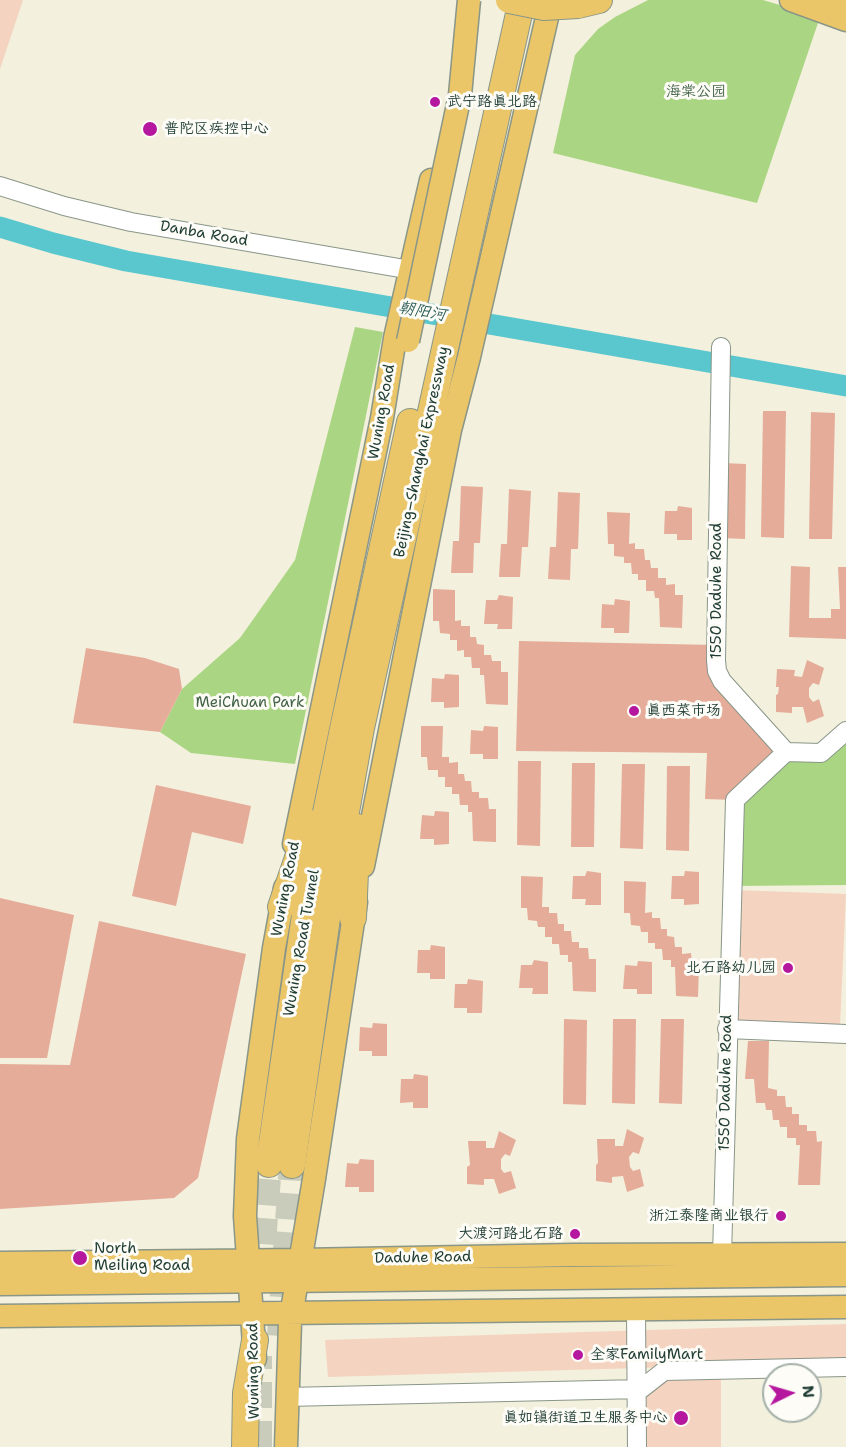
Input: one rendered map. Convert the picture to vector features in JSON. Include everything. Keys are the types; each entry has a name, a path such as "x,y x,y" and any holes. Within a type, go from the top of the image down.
{"highway":[{"name":"Beijing–Shanghai Expressway","path":"352,726 504,0"},
{"path":"509,0 544,7 578,5 598,0"},
{"name":"Beijing–Shanghai Expressway","path":"352,726 522,0"},
{"path":"823,0 846,6"},
{"path":"281,907 352,726"},
{"path":"352,726 353,918"},
{"name":"Wuning Road Tunnel","path":"281,1164 305,915 352,726"},
{"path":"245,1447 246,1393 255,1340"}],"main road":[{"path":"402,340 409,277 469,0"},
{"path":"402,340 460,95 469,0"},
{"path":"464,355 533,29 544,0"},
{"path":"464,355 482,302 551,0"},
{"path":"791,0 846,20"},
{"path":"829,0 846,6"},
{"name":"Wuning Road","path":"256,1447 255,1340 245,1216 248,1139 281,907 382,418 402,340"},
{"name":"Wuning Road","path":"286,1447 288,1342 291,1312 318,1157 353,918 464,355"},
{"name":"Daduhe Road","path":"0,1263 298,1271 490,1280 721,1266 846,1254"},
{"name":"Daduhe Road","path":"298,1271 573,1255 846,1275"},
{"path":"721,1266 792,1307"},
{"name":"Daduhe Road","path":"0,1284 249,1271"},
{"path":"417,1311 490,1280"},
{"path":"30,1284 99,1315"},
{"path":"0,1316 846,1307"}],"street":[{"name":"Danba Road","path":"0,186 64,206 131,222 409,277"},
{"name":"1550 Daduhe Road","path":"721,347 717,671 722,681 786,752 735,800 721,1266"},
{"path":"786,752 821,753 846,731"},
{"path":"727,1029 846,1034"},
{"path":"636,1309 637,1447"},
{"path":"286,1397 641,1389 664,1371 846,1367"}],"shaded area":[{"path":"0,0 23,0 0,69"},
{"name":"北石路幼儿园","path":"735,890 846,894 840,1026 731,1025"},
{"path":"846,1324 846,1362 328,1377 325,1340"},
{"name":"真如镇街道卫生服务中心","path":"721,1369 721,1447 639,1447 641,1389 664,1371"}],"green space":[{"name":"海棠公园","path":"648,0 763,0 820,17 757,203 553,153 575,55 598,29 615,17"},
{"name":"MeiChuan Park","path":"355,327 383,332 295,764 191,753 160,732 182,689 240,638 295,560"},
{"path":"846,731 846,885 732,886 735,800 786,752 821,753"}],"building":[{"path":"763,411 786,411 784,538 761,537"},
{"path":"811,412 835,413 832,539 809,539"},
{"path":"723,463 746,464 745,539 721,538"},
{"path":"461,486 483,487 480,543 474,543 473,573 451,573 453,541 459,541"},
{"path":"509,489 531,491 528,547 522,547 520,577 499,577 501,544 507,544"},
{"path":"558,492 580,493 578,549 571,549 570,580 548,579 550,547 556,547"},
{"path":"678,506 692,508 692,540 677,540 677,534 664,534 665,511 677,511"},
{"path":"607,512 630,513 629,544 635,543 635,549 644,549 645,560 650,560 651,568 658,568 658,578 666,578 666,585 675,584 675,595 683,595 682,628 660,627 659,598 655,598 654,591 646,591 646,580 638,580 638,574 632,574 631,563 624,563 624,557 614,556 614,544 608,544"},
{"path":"791,566 810,567 809,618 831,618 831,609 840,609 838,567 846,567 846,639 789,637"},
{"path":"433,589 455,590 455,621 461,620 461,626 470,626 470,637 476,637 477,644 484,645 484,655 491,655 492,661 501,661 501,672 508,672 508,705 486,704 484,675 480,675 480,668 472,668 471,657 464,657 464,650 457,651 457,640 450,640 450,634 440,633 439,621 433,621"},
{"path":"499,595 513,597 512,629 497,629 498,624 484,624 486,600 497,600"},
{"path":"615,599 630,601 629,633 614,633 614,628 601,628 602,604 614,605"},
{"name":"真西菜市场","path":"519,641 716,645 717,671 786,752 735,800 705,799 707,753 516,751"},
{"path":"86,648 145,658 179,669 182,689 160,732 73,723"},
{"path":"807,660 824,668 819,685 813,683 809,688 809,697 813,702 819,699 824,716 807,723 803,707 792,707 792,713 776,712 776,695 779,687 776,687 777,669 795,670 794,676 802,677"},
{"path":"445,674 459,675 459,707 444,708 444,702 431,702 432,678 444,679"},
{"path":"421,726 443,726 442,757 449,757 449,763 458,762 458,774 464,774 465,781 471,781 472,792 479,792 479,798 488,798 489,809 496,809 496,842 473,841 472,812 468,812 468,805 460,805 459,794 452,794 452,787 445,787 445,777 438,777 438,770 428,770 427,757 421,757"},
{"path":"484,726 498,727 498,759 483,759 483,754 470,754 471,730 483,731"},
{"path":"518,761 541,761 540,846 517,845"},
{"path":"572,763 595,763 594,847 571,847"},
{"path":"622,764 645,764 643,849 620,848"},
{"path":"667,766 690,766 689,851 666,850"},
{"path":"156,785 251,806 243,844 192,832 176,906 132,896"},
{"path":"435,811 449,812 449,844 434,845 434,839 420,839 422,815 434,816"},
{"path":"587,871 601,873 601,905 585,905 586,899 572,899 573,876 585,876"},
{"path":"685,871 699,872 699,904 684,905 684,899 671,899 672,876 684,876"},
{"path":"521,876 543,877 542,907 549,907 549,913 557,913 558,924 564,924 564,931 571,931 572,942 579,942 579,948 588,948 589,959 596,959 596,992 573,991 572,962 568,962 568,955 560,955 559,944 552,944 552,937 545,937 545,927 538,927 537,921 528,920 527,908 521,908"},
{"path":"624,881 646,882 645,913 652,912 652,918 660,918 661,929 667,929 667,936 674,937 675,947 682,947 682,954 691,953 692,964 699,965 698,997 676,996 675,967 671,967 671,960 663,960 662,949 655,949 655,943 648,943 648,932 641,932 640,926 631,925 630,913 624,913"},
{"path":"0,898 74,915 47,1058 0,1058"},
{"path":"99,921 246,954 198,1178 174,1198 0,1209 0,1064 70,1065"},
{"path":"431,945 445,947 445,979 430,979 430,973 417,973 418,950 430,950"},
{"path":"534,960 548,962 548,994 532,994 533,988 519,988 521,965 532,965"},
{"path":"638,961 652,962 652,994 637,994 637,989 623,989 625,965 637,966"},
{"path":"468,979 483,981 482,1013 467,1013 467,1008 454,1008 455,984 467,984"},
{"path":"564,1019 587,1020 586,1105 563,1104"},
{"path":"613,1019 636,1019 635,1104 612,1103"},
{"path":"661,1019 684,1019 682,1104 659,1103"},
{"path":"373,1023 387,1024 387,1056 372,1056 372,1051 359,1051 360,1027 372,1028"},
{"path":"748,1041 769,1041 768,1088 777,1090 777,1096 785,1096 786,1107 792,1107 792,1114 799,1114 799,1125 807,1125 807,1131 816,1131 817,1142 822,1141 820,1185 798,1185 800,1145 796,1145 796,1138 787,1138 787,1127 780,1127 779,1120 773,1120 772,1110 766,1110 765,1103 756,1103 754,1079 745,1079"},
{"path":"414,1074 428,1076 428,1108 413,1108 413,1102 400,1103 401,1079 413,1079"},
{"path":"627,1129 644,1138 639,1154 633,1152 629,1157 633,1171 640,1169 644,1186 627,1192 623,1176 612,1177 612,1183 596,1181 596,1165 598,1163 597,1139 615,1139 615,1146 623,1146"},
{"path":"499,1131 516,1140 510,1156 505,1154 501,1159 501,1169 504,1173 511,1171 516,1188 499,1194 494,1179 484,1179 484,1185 467,1184 467,1167 470,1165 468,1141 486,1141 486,1148 494,1148"},
{"path":"360,1159 374,1160 374,1192 359,1192 359,1187 345,1187 347,1163 358,1164"}],"waterway":[{"name":"朝阳河","path":"0,227 126,261 846,386"}],"tunnel":[{"path":"260,1283 269,1164"},
{"path":"280,1336 292,1165"},
{"path":"259,1356 259,1447"}],"place":[{"name":"武宁路真北路","path":"435,102"},
{"name":"普陀区疾控中心","path":"150,129"},
{"name":"真西菜市场","path":"634,711"},
{"name":"北石路幼儿园","path":"788,968"},
{"name":"浙江泰隆商业银行","path":"781,1216"},
{"name":"大渡河路北石路","path":"575,1234"},
{"name":"North Meiling Road","path":"80,1258"},
{"name":"全家FamilyMart","path":"578,1355"},
{"name":"真如镇街道卫生服务中心","path":"681,1418"}]}
